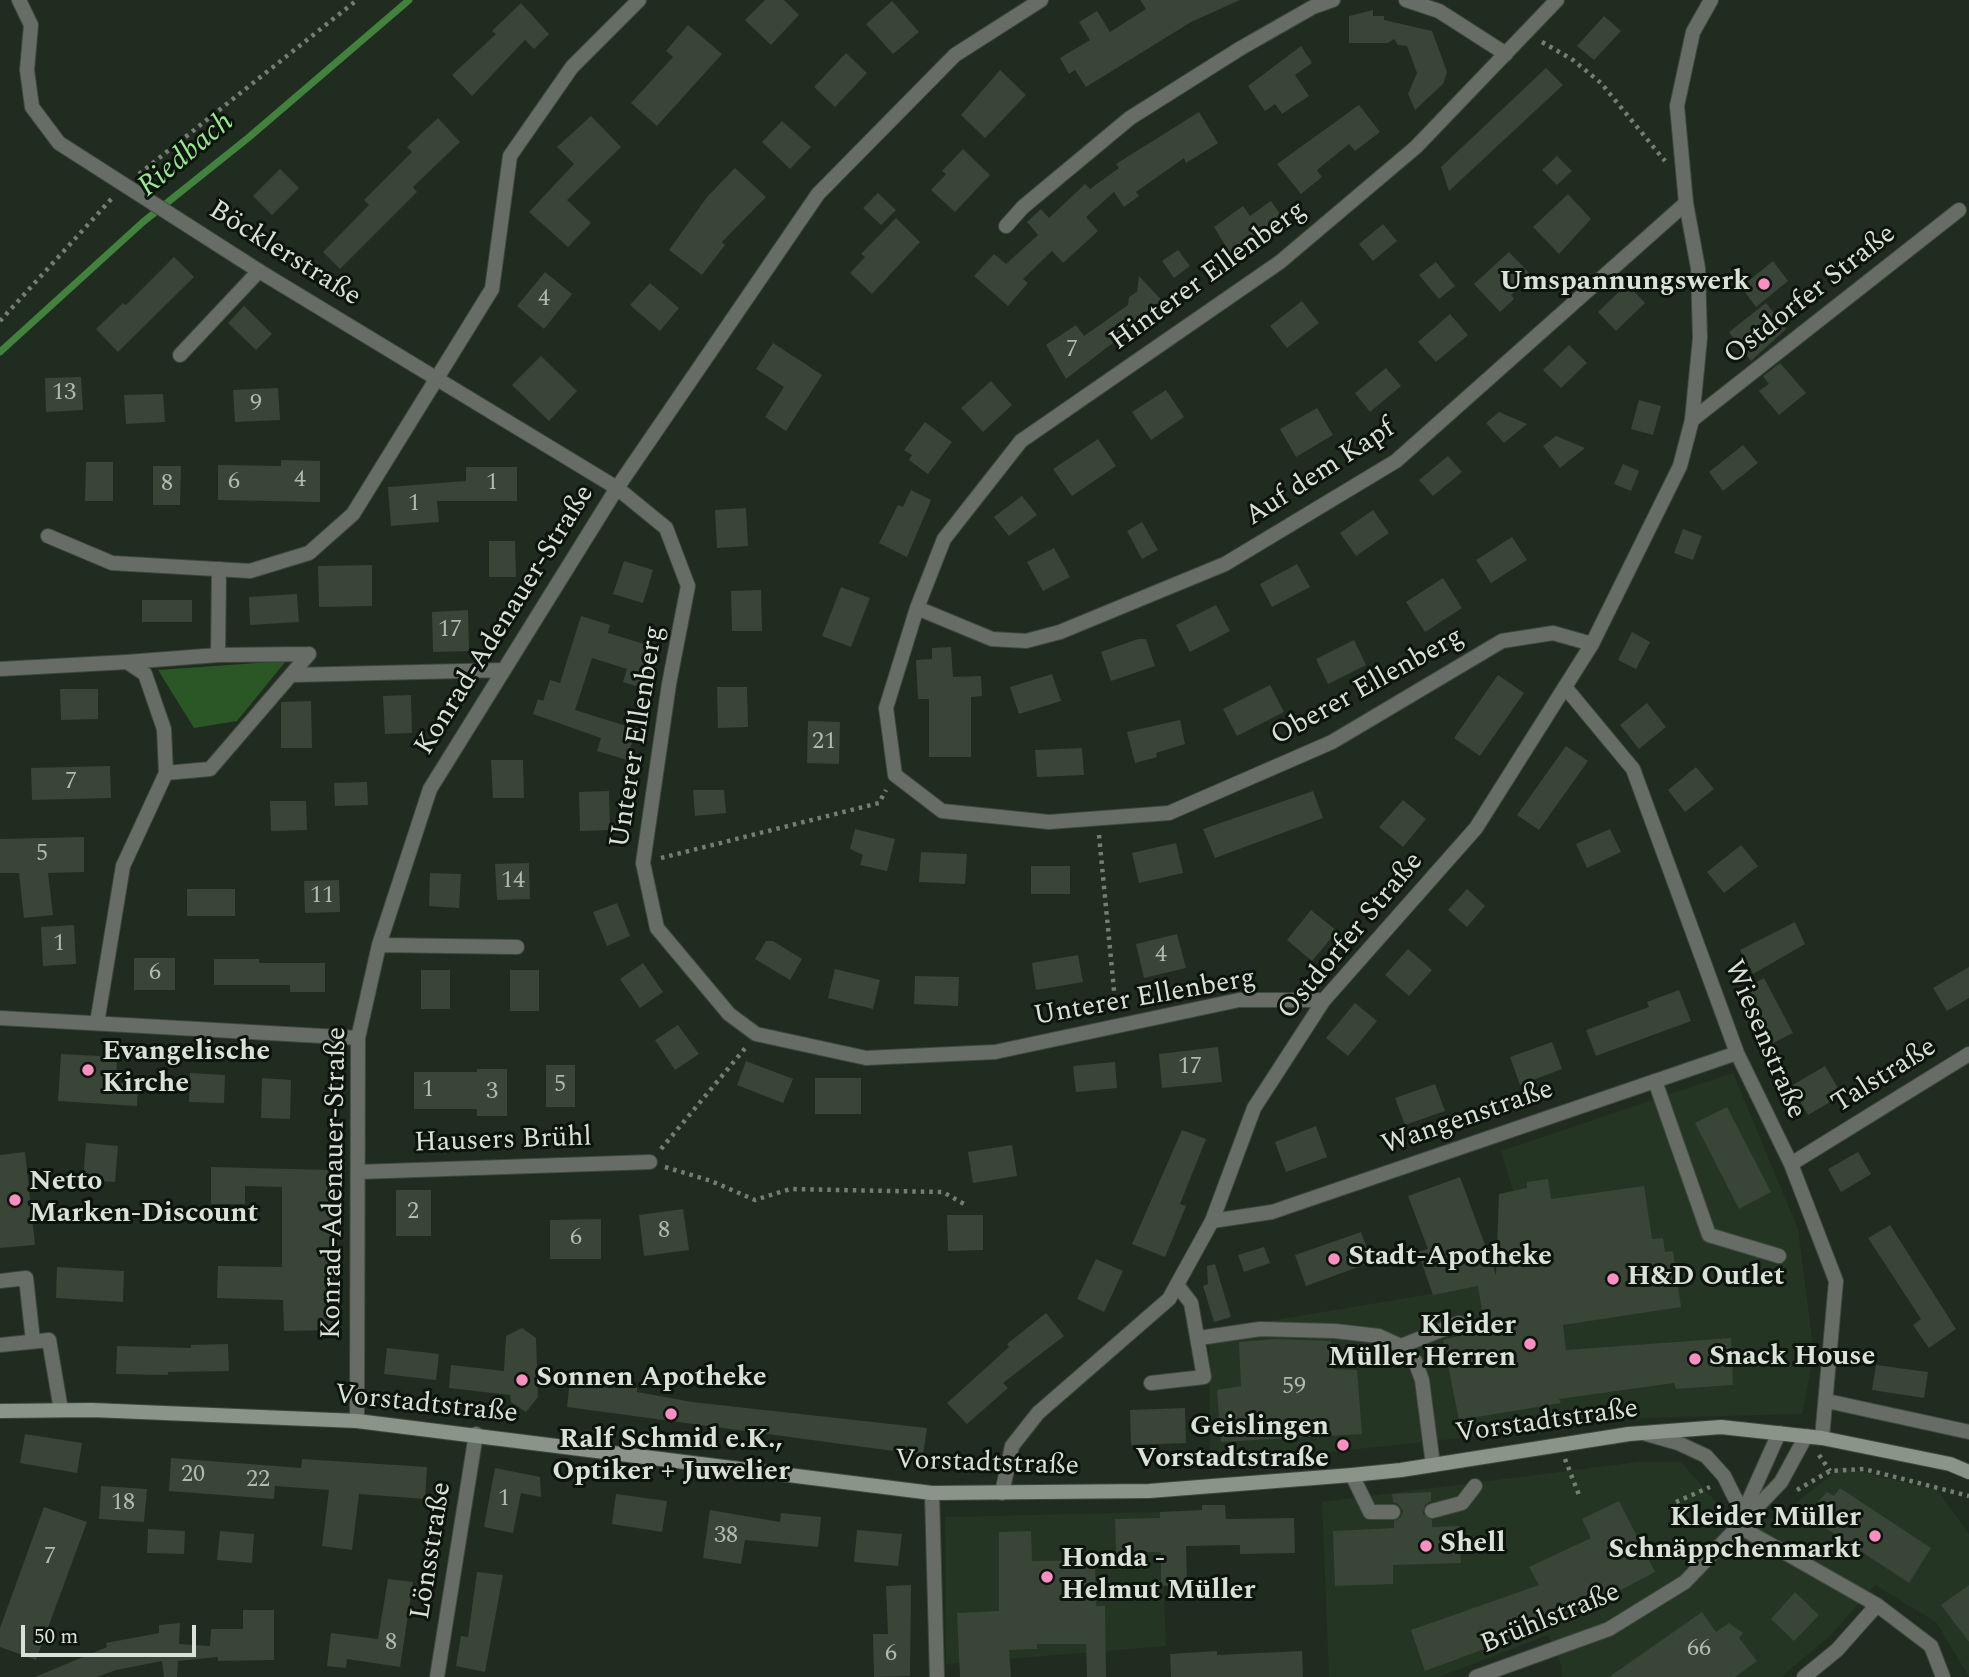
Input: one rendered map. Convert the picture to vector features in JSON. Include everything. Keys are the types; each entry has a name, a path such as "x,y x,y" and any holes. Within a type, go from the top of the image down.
{"main road":[{"name":"Vorstadtstraße","path":"0,1412 61,1410 357,1421 932,1493 1149,1491 1352,1475 1642,1433 1721,1427 1822,1438 1950,1464 1969,1472"}],"street":[{"name":"Böcklerstraße","path":"19,0 31,25 27,70 32,107 59,143 259,271 438,377 617,488"},
{"path":"48,536 112,563 250,571 309,553 353,514 492,289 510,156 572,67 639,0"},
{"name":"Konrad-Adenauer-Straße","path":"357,1421 358,1038 379,945 430,789 617,488 818,194 955,55 1041,0"},
{"path":"1006,226 1023,207 1130,118 1241,48 1314,7 1333,0"},
{"path":"1406,0 1439,11 1506,54"},
{"name":"Hinterer Ellenberg","path":"917,608 944,539 1021,441 1280,262 1416,147 1557,0"},
{"name":"Ostdorfer Straße","path":"1002,1493 1012,1446 1038,1413 1169,1299 1212,1221 1254,1108 1324,1000 1476,828 1592,644 1680,466 1692,420 1700,338 1698,268 1686,203 1677,106 1693,32 1711,0"},
{"name":"Auf dem Kapf","path":"917,608 992,639 1026,641 1060,632 1225,564 1396,461 1686,203"},
{"name":"Ostdorfer Straße","path":"1692,420 1959,210"},
{"path":"180,355 259,271"},
{"name":"Unterer Ellenberg","path":"617,488 666,528 688,586 669,684 643,863 657,928 729,1014 756,1034 866,1058 995,1052 1239,1000 1324,1000"},
{"path":"218,655 219,569"},
{"path":"895,775 886,708 917,608"},
{"name":"Oberer Ellenberg","path":"895,775 942,811 1049,822 1169,813 1332,743 1502,641 1553,633 1592,644"},
{"path":"0,670 218,655 309,654 210,769 166,773"},
{"path":"97,1023 123,866 166,773 164,729 145,674 127,662"},
{"path":"292,675 504,670"},
{"name":"Wiesenstraße","path":"1565,687 1633,769 1737,1053 1790,1164 1836,1281 1828,1401 1822,1438"},
{"path":"379,945 517,947"},
{"path":"0,1018 358,1038"},
{"name":"Wangenstraße","path":"1212,1221 1272,1212 1737,1053"},
{"name":"Talstraße","path":"1790,1164 1969,1054"},
{"path":"1655,1081 1709,1235 1779,1256"},
{"name":"Hausers Brühl","path":"358,1172 650,1162"},
{"path":"0,1281 26,1278 33,1341"},
{"path":"1151,1383 1204,1377 1191,1303 1177,1284"},
{"path":"1401,1346 1459,1323"},
{"path":"1199,1338 1260,1329 1335,1331 1379,1336 1401,1346 1415,1361 1422,1380 1433,1465"},
{"path":"0,1345 49,1339 61,1410"},
{"path":"1828,1401 1969,1432"},
{"path":"1642,1433 1678,1443 1706,1456 1724,1476 1740,1520 1877,1605 1931,1646 1943,1677"},
{"name":"Brühlstraße","path":"1740,1520 1779,1433"},
{"name":"Lönsstraße","path":"437,1677 476,1434"},
{"name":"Brühlstraße","path":"1476,1677 1609,1629 1685,1582 1715,1554 1740,1520 1781,1482 1805,1436"},
{"path":"1352,1475 1370,1512 1393,1512"},
{"path":"1432,1511 1462,1503 1475,1486"},
{"path":"932,1493 937,1677"},
{"path":"1804,1677 1836,1650 1877,1605"}],"path":[{"path":"0,321 125,185 357,0"},
{"path":"1525,33 1573,60 1601,83 1658,156 1684,174"},
{"path":"643,863 879,803 895,775"},
{"path":"1097,818 1117,1026"},
{"path":"731,1066 650,1162 711,1181 755,1200 790,1189 943,1192 964,1204"},
{"path":"1830,1471 1864,1469 1969,1496"}],"shaded area":[{"path":"1733,1073 1798,1229 1814,1353 1802,1414 1646,1418 1210,1465 1209,1331 1539,1276 1501,1151"},
{"path":"1638,1462 1681,1462 1729,1517 1775,1519 1842,1467 1938,1491 1969,1534 1969,1677 1936,1622 1875,1585 1830,1636 1781,1677 1562,1677 1561,1664 1548,1635 1439,1677 1329,1677 1322,1502"},
{"path":"1160,1512 1166,1646 946,1664 945,1517"}],"green space":[{"path":"286,661 237,721 194,728 158,670"}],"building":[{"path":"765,0 784,0 799,15 771,45 745,20"},
{"path":"1140,0 1240,0 1191,22 1086,87 1075,70 1069,74 1060,58 1090,40 1079,22 1097,11 1110,32 1146,9"},
{"path":"892,1 919,32 893,54 866,24"},
{"path":"521,3 549,34 534,49 525,40 472,96 452,75 496,34 492,31"},
{"path":"1373,10 1373,16 1384,16 1384,20 1432,31 1447,72 1443,84 1415,110 1408,94 1417,73 1407,46 1398,45 1394,39 1388,43 1349,43 1349,16"},
{"path":"1604,16 1621,31 1594,60 1577,46"},
{"path":"688,25 722,54 657,126 631,103 673,57 666,51"},
{"path":"1301,46 1312,63 1295,75 1309,96 1282,114 1275,104 1265,111 1248,86"},
{"path":"846,53 867,73 835,107 814,87"},
{"path":"1546,68 1563,85 1449,191 1441,167"},
{"path":"1000,70 1026,95 985,138 961,115"},
{"path":"1359,105 1380,132 1355,151 1349,144 1317,170 1322,177 1301,194 1277,164"},
{"path":"1199,112 1218,143 1186,163 1184,158 1136,192 1139,196 1124,207 1114,192 1086,217 1098,231 1063,263 1052,251 1023,279 1028,283 1008,306 974,276 994,254 1006,264 1038,235 1027,222 1041,209 1049,218 1085,184 1090,189 1119,168 1116,164"},
{"path":"591,116 621,147 567,200 591,223 568,247 529,212 574,164 557,147"},
{"path":"438,118 460,142 413,187 417,192 340,269 323,252 369,205 364,200 412,152 407,147"},
{"path":"782,121 811,147 790,169 762,142"},
{"path":"963,149 990,175 955,212 931,190 946,174 942,171"},
{"path":"1557,156 1572,171 1557,185 1542,170"},
{"path":"735,168 766,197 722,242 725,245 702,275 669,250 707,197"},
{"path":"280,169 299,188 272,215 253,196"},
{"path":"878,193 896,210 881,225 863,208"},
{"path":"1568,194 1591,219 1559,254 1533,227"},
{"path":"1271,201 1283,218 1262,233 1266,239 1235,261 1214,227 1243,206 1250,216"},
{"path":"896,218 920,242 872,294 850,273 865,257 861,254"},
{"path":"1383,224 1397,241 1373,261 1359,244"},
{"path":"1178,250 1190,266 1174,278 1162,261"},
{"path":"1509,252 1532,276 1511,295 1514,299 1500,312 1474,284"},
{"path":"174,257 194,277 118,352 96,329 123,303 126,305"},
{"name":"Umspannungswerk","path":"1773,261 1788,281 1756,307 1741,287"},
{"path":"1436,262 1455,286 1439,299 1419,275"},
{"path":"545,272 572,294 544,329 517,306"},
{"path":"1139,276 1169,308 1146,323 1144,319 1066,379 1046,345 1076,325 1084,336 1128,305 1129,297 1137,292"},
{"path":"650,283 679,308 660,331 630,305"},
{"path":"1627,284 1645,303 1616,331 1598,312"},
{"path":"1302,301 1319,323 1287,348 1270,326"},
{"path":"1766,303 1786,329 1751,361 1729,332"},
{"path":"244,306 272,334 256,350 228,323"},
{"path":"1450,314 1468,335 1436,362 1418,342"},
{"path":"773,343 822,375 786,431 765,417 784,387 756,369"},
{"path":"1569,345 1587,363 1561,388 1543,370"},
{"path":"541,356 577,391 549,421 512,385"},
{"path":"1780,363 1806,393 1779,415 1759,391 1769,384 1763,376"},
{"path":"1386,368 1401,386 1370,412 1355,393"},
{"path":"81,377 83,410 46,412 45,378"},
{"path":"991,381 1012,405 983,432 961,408"},
{"path":"278,388 280,420 235,422 233,390"},
{"path":"1166,390 1184,417 1151,440 1132,412"},
{"path":"163,394 165,422 126,424 124,395"},
{"path":"1639,400 1661,406 1653,435 1631,429"},
{"path":"1317,408 1333,435 1296,457 1280,429"},
{"path":"1499,412 1527,424 1504,443 1486,423"},
{"path":"925,422 952,442 928,474 909,460 912,455 904,450"},
{"path":"1556,436 1585,448 1560,468 1543,446"},
{"path":"1098,439 1116,466 1072,496 1053,469"},
{"path":"1743,445 1758,463 1723,491 1709,472"},
{"path":"1448,456 1462,472 1433,496 1419,480"},
{"path":"281,460 320,461 320,502 218,500 218,465 281,466"},
{"path":"86,462 113,462 113,501 85,501"},
{"path":"1623,464 1639,471 1631,491 1614,484"},
{"path":"153,466 181,466 180,505 153,505"},
{"path":"466,467 517,467 517,501 437,501 439,522 391,526 388,487 466,481"},
{"path":"911,490 931,500 907,557 879,543 898,505 903,507"},
{"path":"1022,496 1037,515 1009,536 994,517"},
{"path":"746,508 748,546 717,548 715,510"},
{"path":"1373,510 1389,533 1356,556 1340,533"},
{"path":"1142,522 1158,550 1142,559 1127,531"},
{"path":"1683,529 1702,536 1693,560 1674,553"},
{"path":"1512,537 1527,560 1491,583 1476,560"},
{"path":"489,541 515,541 516,577 489,577"},
{"path":"1054,548 1070,577 1043,591 1027,562"},
{"path":"624,561 653,570 643,603 613,594"},
{"path":"1297,564 1310,587 1272,607 1260,584"},
{"path":"372,565 372,606 319,607 318,566"},
{"path":"1443,578 1462,608 1425,632 1406,602"},
{"path":"841,587 870,598 851,647 822,636"},
{"path":"761,590 762,631 732,631 731,591"},
{"path":"297,594 299,622 250,625 249,597"},
{"path":"142,600 192,600 192,622 142,622"},
{"path":"1216,605 1230,631 1190,652 1176,625"},
{"path":"468,610 469,651 433,652 432,612"},
{"path":"581,616 610,625 608,633 661,649 648,690 623,682 627,669 592,658 575,710 636,729 627,760 597,751 601,738 533,714 538,699 543,701 550,680 560,683"},
{"path":"1632,632 1650,642 1636,669 1618,660"},
{"path":"1138,639 1146,639 1155,666 1111,681 1101,652"},
{"path":"1354,640 1366,665 1328,684 1316,659"},
{"path":"951,647 953,677 981,676 982,696 971,697 971,757 929,757 929,699 918,699 916,660 932,659 932,648"},
{"path":"1052,674 1061,701 1019,714 1010,687"},
{"path":"1498,675 1524,693 1480,756 1454,738"},
{"path":"1270,685 1284,712 1237,736 1223,709"},
{"path":"717,687 747,687 748,727 718,728"},
{"path":"60,689 98,689 98,719 61,720"},
{"path":"411,695 412,733 385,734 383,696"},
{"path":"311,701 312,748 281,748 281,702"},
{"path":"1647,703 1666,727 1639,749 1620,725"},
{"path":"1180,720 1185,744 1156,753 1157,757 1135,763 1127,732"},
{"path":"808,721 840,722 839,764 807,763"},
{"path":"1566,746 1588,761 1539,830 1517,815"},
{"path":"1082,748 1084,775 1037,777 1035,750"},
{"path":"491,760 523,760 524,798 493,798"},
{"path":"110,766 111,798 32,800 31,768"},
{"path":"1696,767 1714,789 1685,812 1668,790"},
{"path":"367,782 368,805 335,806 334,783"},
{"path":"693,790 724,790 726,813 695,816"},
{"path":"609,791 610,830 580,831 579,792"},
{"path":"1313,791 1323,818 1215,858 1203,829"},
{"path":"1403,800 1426,819 1403,847 1379,827"},
{"path":"270,801 306,801 307,830 271,831"},
{"path":"855,829 895,839 887,871 860,865 863,855 850,849"},
{"path":"1610,829 1621,852 1587,868 1576,844"},
{"path":"84,837 84,872 48,873 53,915 24,918 19,873 0,873 0,839"},
{"path":"1176,843 1183,873 1139,883 1132,853"},
{"path":"1741,845 1758,866 1724,893 1707,872"},
{"path":"921,852 967,854 965,884 919,882"},
{"path":"529,863 530,899 497,900 495,864"},
{"path":"1031,866 1070,866 1070,894 1031,894"},
{"path":"430,873 461,874 459,908 429,906"},
{"path":"339,880 340,912 305,913 304,881"},
{"path":"187,889 235,889 235,916 187,916"},
{"path":"1467,889 1485,906 1467,927 1448,910"},
{"path":"617,903 630,936 607,946 593,912"},
{"path":"1311,910 1337,931 1312,961 1287,940"},
{"path":"1795,922 1805,944 1753,974 1740,950"},
{"path":"74,925 76,964 43,966 41,927"},
{"path":"1177,934 1186,968 1144,978 1136,944"},
{"path":"766,941 773,941 802,959 790,980 755,959"},
{"path":"1408,949 1432,970 1409,996 1385,975"},
{"path":"1078,955 1083,982 1036,990 1032,963"},
{"path":"134,958 175,958 175,990 134,990"},
{"path":"214,959 259,959 259,963 325,963 325,992 290,992 290,985 214,985"},
{"path":"643,963 663,992 640,1008 620,979"},
{"path":"1969,967 1969,998 1947,1011 1933,988"},
{"path":"835,969 880,980 873,1009 828,998"},
{"path":"421,970 450,970 450,1009 421,1009"},
{"path":"510,970 539,970 539,1011 510,1011"},
{"path":"915,976 959,977 958,1006 914,1004"},
{"path":"1764,978 1793,1033 1771,1044 1740,991"},
{"path":"1679,990 1691,1021 1596,1056 1586,1030 1649,1007 1647,1002"},
{"path":"1355,1003 1377,1021 1348,1056 1326,1038"},
{"path":"678,1025 699,1054 675,1070 655,1040"},
{"path":"1552,1042 1562,1069 1520,1085 1510,1057"},
{"path":"1218,1047 1222,1082 1162,1088 1159,1054"},
{"name":"Evangelische Kirche","path":"61,1054 117,1057 116,1083 138,1084 137,1106 58,1101"},
{"path":"746,1061 793,1079 783,1103 737,1085"},
{"path":"1115,1062 1117,1088 1076,1092 1073,1066"},
{"path":"546,1065 575,1065 575,1107 546,1107"},
{"path":"1825,1066 1842,1095 1808,1115 1791,1086"},
{"path":"477,1069 507,1069 507,1116 477,1116 477,1109 414,1109 414,1072 477,1072"},
{"path":"190,1073 225,1075 224,1103 189,1102"},
{"path":"262,1078 291,1080 290,1119 261,1118"},
{"path":"815,1078 861,1078 861,1114 815,1114"},
{"path":"1435,1084 1445,1111 1405,1125 1395,1098"},
{"path":"1727,1107 1771,1192 1739,1209 1695,1123"},
{"path":"1316,1126 1327,1157 1286,1172 1275,1142"},
{"path":"1182,1130 1206,1139 1180,1204 1186,1206 1165,1257 1132,1244"},
{"path":"86,1143 118,1146 115,1182 83,1180"},
{"path":"1012,1145 1017,1176 973,1183 968,1152"},
{"name":"Netto Marken-Discount","path":"25,1152 35,1245 0,1248 0,1155"},
{"path":"1858,1152 1871,1174 1841,1192 1828,1169"},
{"path":"211,1167 329,1170 328,1213 333,1213 334,1330 284,1331 283,1300 217,1298 218,1266 282,1267 282,1187 245,1186 245,1204 211,1204"},
{"path":"1460,1177 1496,1275 1499,1194 1527,1188 1527,1182 1548,1179 1551,1199 1644,1186 1652,1239 1663,1238 1665,1252 1673,1251 1681,1307 1563,1325 1566,1350 1731,1338 1733,1385 1676,1389 1674,1383 1559,1399 1561,1403 1459,1420 1443,1340 1485,1329 1478,1286 1433,1295 1418,1252 1428,1249 1408,1196"},
{"path":"396,1190 431,1190 431,1236 396,1236"},
{"path":"683,1209 689,1250 644,1256 639,1215"},
{"path":"947,1215 983,1215 983,1250 948,1251"},
{"path":"601,1219 601,1259 550,1259 550,1220"},
{"path":"1890,1225 1956,1329 1929,1348 1913,1325 1921,1319 1868,1238"},
{"name":"Stadt-Apotheke","path":"1361,1232 1372,1262 1306,1286 1295,1255"},
{"path":"1264,1247 1270,1263 1244,1272 1238,1255"},
{"path":"1096,1259 1123,1271 1104,1312 1077,1299"},
{"path":"1215,1264 1231,1317 1214,1322 1203,1286 1208,1284 1207,1266"},
{"path":"57,1267 124,1271 123,1302 56,1298"},
{"path":"1046,1313 1064,1336 1003,1383 1008,1388 967,1424 947,1403 1009,1347 1007,1344"},
{"name":"Sonnen Apotheke","path":"522,1328 536,1338 538,1397 526,1412 511,1402 510,1395 449,1388 451,1365 504,1371 506,1336"},
{"path":"1275,1339 1331,1341 1334,1369 1357,1370 1362,1434 1221,1442 1217,1390 1241,1386 1239,1342"},
{"path":"228,1344 229,1371 168,1372 168,1375 116,1374 117,1346 191,1348 191,1345"},
{"path":"387,1348 439,1354 436,1380 384,1374"},
{"path":"1876,1365 1928,1372 1924,1398 1872,1390"},
{"path":"570,1379 637,1388 637,1392 692,1402 927,1428 923,1455 567,1407"},
{"path":"1185,1408 1186,1443 1131,1445 1130,1410"},
{"path":"25,1434 82,1443 77,1473 20,1463"},
{"path":"171,1458 301,1468 302,1459 427,1467 425,1499 359,1494 352,1550 322,1546 329,1490 275,1486 274,1499 169,1491"},
{"path":"495,1468 540,1477 541,1497 521,1493 513,1533 484,1527"},
{"path":"101,1486 147,1489 144,1522 99,1519"},
{"name":"Kleider Müller Schnäppchenmarkt","path":"1840,1488 1931,1548 1909,1583 1818,1523 1822,1516 1811,1509 1827,1492 1834,1496"},
{"path":"1431,1492 1431,1501 1425,1505 1423,1514 1432,1520 1432,1527 1459,1526 1461,1563 1393,1565 1393,1584 1335,1586 1333,1531 1394,1528 1394,1521 1401,1517 1403,1511 1393,1502 1392,1494"},
{"path":"616,1494 667,1501 662,1532 612,1524"},
{"path":"1619,1501 1655,1572 1583,1610 1584,1612 1425,1671 1411,1630 1539,1585 1529,1567 1591,1538 1582,1519"},
{"path":"1202,1505 1225,1505 1226,1519 1294,1518 1295,1553 1240,1554 1240,1545 1186,1546 1187,1585 1161,1586 1161,1552 1116,1553 1115,1519 1160,1518 1160,1512 1202,1510"},
{"path":"44,1507 87,1522 36,1660 0,1647 0,1628"},
{"path":"710,1510 780,1522 781,1513 821,1517 818,1547 745,1540 741,1564 703,1558"},
{"path":"148,1529 185,1531 184,1554 147,1553"},
{"path":"857,1530 902,1534 898,1566 854,1562"},
{"path":"220,1531 254,1534 252,1563 217,1560"},
{"path":"1031,1531 1032,1561 1095,1560 1096,1606 1105,1606 1106,1677 1087,1677 1086,1644 1037,1644 1037,1649 1009,1650 1011,1677 960,1677 957,1613 999,1611 999,1532"},
{"path":"477,1572 503,1575 485,1672 456,1666 461,1636 468,1637"},
{"path":"388,1579 413,1582 400,1667 347,1659 346,1668 327,1666 331,1633 378,1639"},
{"path":"911,1585 910,1676 874,1677 873,1634 888,1634 886,1586"},
{"path":"1969,1585 1969,1642 1941,1605"},
{"path":"1795,1592 1819,1615 1794,1641 1771,1619"},
{"path":"243,1610 274,1610 274,1660 218,1661 218,1657 178,1661 177,1677 164,1677 162,1661 116,1670 97,1677 35,1677 107,1647 106,1643 159,1633 159,1625 180,1623 179,1644 210,1646 211,1629 243,1629"},
{"path":"1702,1612 1716,1632 1729,1623 1743,1633 1739,1638 1757,1661 1735,1677 1609,1677"},
{"path":"1217,1651 1217,1655 1302,1651 1303,1677 1171,1677 1170,1654"}],"waterway":[{"name":"Riedbach","path":"0,352 143,222 248,138 409,0"}],"place":[{"name":"Umspannungswerk","path":"1764,284"},
{"name":"Evangelische Kirche","path":"88,1070"},
{"name":"Netto Marken-Discount","path":"15,1200"},
{"name":"Stadt-Apotheke","path":"1334,1259"},
{"name":"H&D Outlet","path":"1613,1279"},
{"name":"Kleider Müller Herren","path":"1530,1344"},
{"name":"Snack House","path":"1695,1359"},
{"name":"Sonnen Apotheke","path":"522,1380"},
{"name":"Ralf Schmid e.K., Optiker + Juwelier","path":"671,1414"},
{"name":"Geislingen Vorstadtstraße","path":"1343,1445"},
{"name":"Kleider Müller Schnäppchenmarkt","path":"1875,1536"},
{"name":"Shell","path":"1426,1546"},
{"name":"Honda - Helmut Müller","path":"1047,1577"}]}
